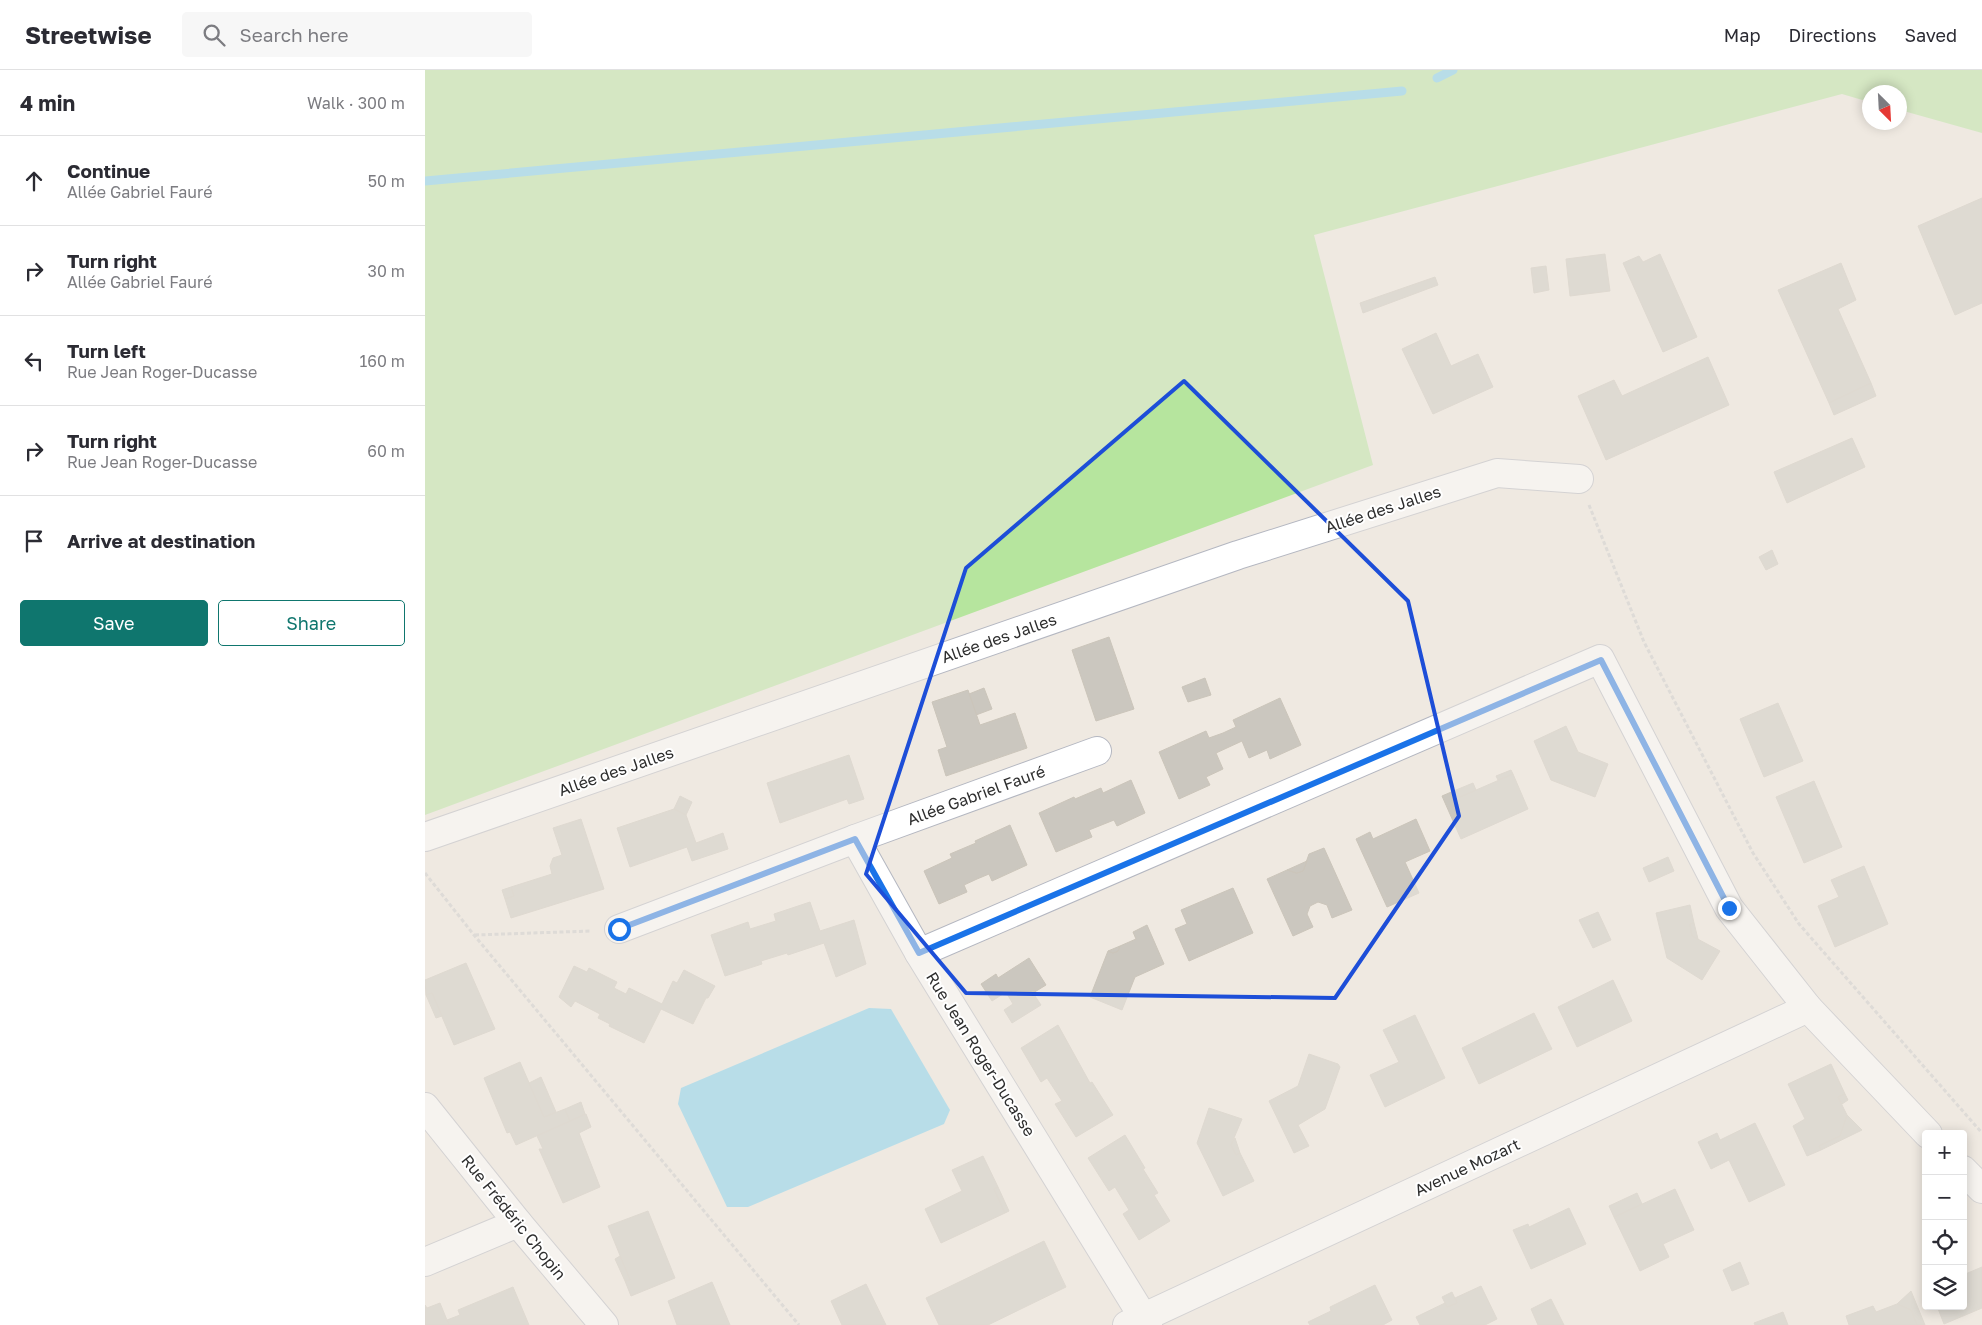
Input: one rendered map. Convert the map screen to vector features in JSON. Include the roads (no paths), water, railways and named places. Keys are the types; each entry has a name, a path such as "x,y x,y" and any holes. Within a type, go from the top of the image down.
{"street":[{"name":"Allée des Jalles","path":"425,837 1238,555 1487,476 1497,473 1579,479"},
{"name":"Rue Jean Roger-Ducasse","path":"1139,1322 919,953 1601,660 1729,908 1808,1008"},
{"name":"Allée Gabriel Fauré","path":"619,929 855,839 1097,751"},
{"path":"855,839 919,953"},
{"path":"1808,1008 1925,1130"},
{"name":"Avenue Mozart","path":"1139,1322 1808,1008"},
{"name":"Rue Frédéric Chopin","path":"425,1107 603,1325"},
{"path":"1967,1174 1982,1189"},
{"path":"425,1262 518,1223"}],"water":[{"path":"869,1008 891,1009 950,1110 944,1124 748,1207 727,1207 678,1104 681,1088"}],"waterway":[{"path":"1437,78 1453,70"},
{"path":"425,181 1402,91"}]}
